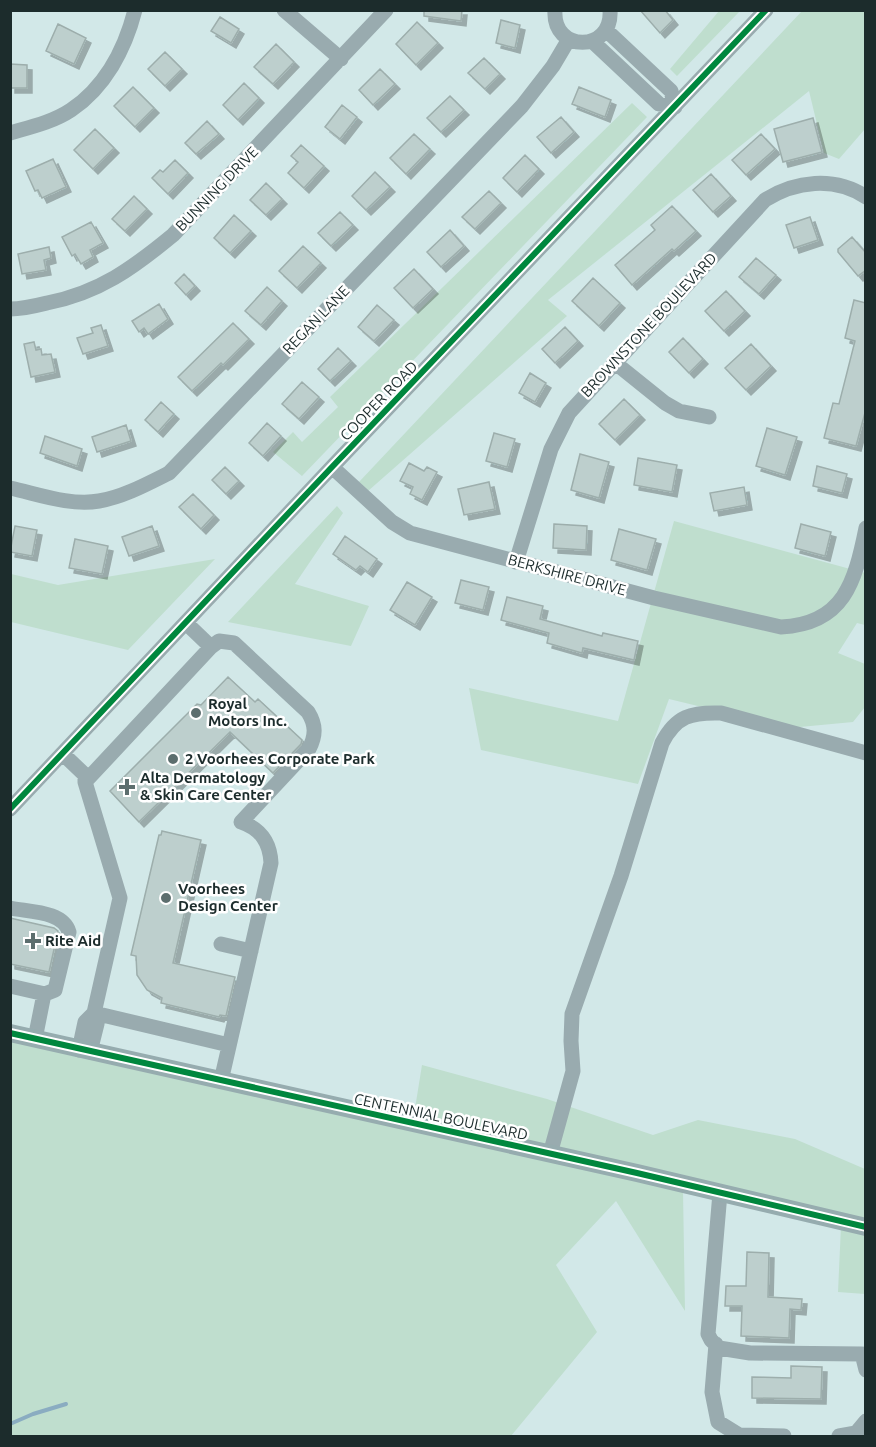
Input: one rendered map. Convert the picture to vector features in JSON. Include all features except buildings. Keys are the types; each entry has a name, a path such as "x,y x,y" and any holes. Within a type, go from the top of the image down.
{"main road":[{"name":"CENTENNIAL BOULEVARD","path":"10,1033 866,1227"}],"street":[{"path":"10,133 60,116 72,109 98,85 124,46 135,10"},
{"path":"284,10 341,59"},
{"name":"BUNNING DRIVE","path":"10,309 70,298 91,291 143,260 173,235 386,10"},
{"path":"555,10 556,24 561,33 569,39 580,42 592,41 606,30 610,10"},
{"name":"COOPER ROAD","path":"12,804 766,10"},
{"path":"592,41 659,104 675,107 671,91 606,30"},
{"name":"REGAN LANE","path":"10,488 53,498 82,502 99,501 137,489 169,473 522,106 553,66 569,39"},
{"name":"BROWNSTONE BOULEVARD","path":"516,562 551,449 569,413 765,200 780,190 817,183 843,187 866,197"},
{"path":"614,362 664,403 679,411 709,417"},
{"name":"BERKSHIRE DRIVE","path":"332,467 392,522 410,533 654,598 782,627 798,626 837,607 845,595 860,558 866,528"},
{"path":"186,623 211,647"},
{"path":"85,782 219,641 234,643 308,712 313,720 314,740 309,749 241,822 260,832 271,852 271,863 221,1081"},
{"path":"550,1154 573,1071 572,1014 621,876 662,743 670,728 676,722 703,712 721,713 866,753"},
{"path":"59,757 85,776 120,898 94,1013 97,1024 85,1051"},
{"path":"10,908 59,918 69,929 56,988 52,993 44,994 10,986"},
{"path":"221,944 251,951"},
{"path":"35,1039 44,994"},
{"path":"94,1013 229,1045"},
{"path":"720,1193 708,1334 719,1348 750,1353 862,1354 866,1370"},
{"path":"716,1344 712,1392 718,1422 739,1435 784,1437"},
{"path":"839,1437 856,1433 866,1421"}],"green space":[{"path":"719,11 740,11 677,76 670,69"},
{"path":"802,11 865,11 865,129 839,159 824,153 809,91 548,300 567,316 368,491 359,482"},
{"path":"632,103 647,117 302,476 273,452 293,432 302,442 338,407 330,397"},
{"path":"337,506 343,513 295,584 369,606 351,646 228,622"},
{"path":"674,521 865,573 865,625 857,623 838,653 865,664 865,707 853,722 789,728 669,699 638,784 481,750 469,688 618,721"},
{"path":"215,559 128,650 11,622 11,574 58,585"},
{"path":"11,1033 412,1127 422,1065 547,1099 653,1135 698,1120 795,1139 865,1169 865,1294 838,1292 841,1226 683,1191 685,1311 616,1201 556,1265 597,1332 511,1436 11,1436"}],"waterway":[{"path":"10,1424 66,1404"}],"cycle path":[{"path":"10,809 766,10"},
{"path":"10,1033 637,1173 866,1227"}],"place":[{"name":"Royal Motors Inc.","path":"196,713"},
{"name":"2 Voorhees Corporate Park","path":"173,759"},
{"name":"Alta Dermatology & Skin Care Center","path":"127,787"},
{"name":"Voorhees Design Center","path":"166,898"},
{"name":"Rite Aid","path":"33,941"}]}
